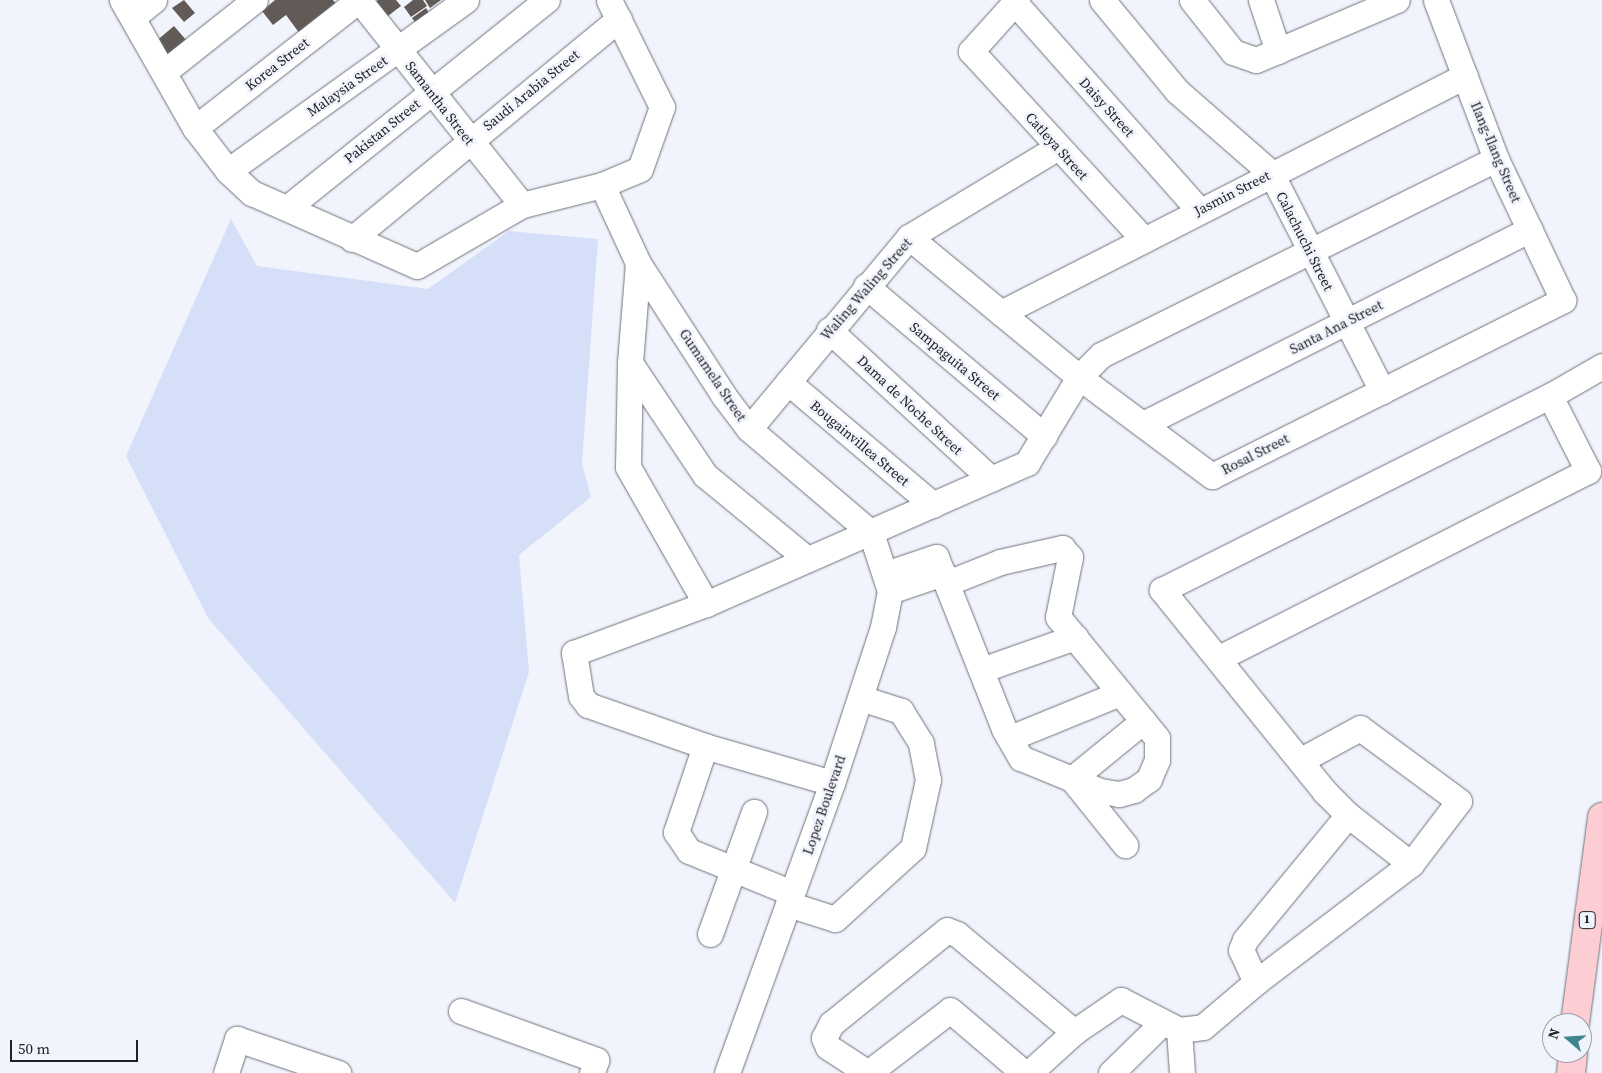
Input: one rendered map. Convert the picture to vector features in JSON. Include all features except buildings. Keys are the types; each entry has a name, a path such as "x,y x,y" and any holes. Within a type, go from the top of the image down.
{"main road":[{"name":"1","path":"1575,1013 1602,817"}],"street":[{"path":"154,0 127,8 195,128 228,171 252,193 352,239 417,266 522,205 602,185 640,169 662,107 614,9"},
{"path":"164,72 255,0"},
{"name":"Samantha Street","path":"359,0 522,205"},
{"name":"Korea Street","path":"195,128 359,0"},
{"name":"Malaysia Street","path":"228,171 399,50 466,0"},
{"name":"Pakistan Street","path":"287,208 547,0"},
{"name":"Calachuchi Street","path":"1102,0 1177,91 1271,173 1382,391"},
{"path":"1192,0 1233,52 1256,60 1278,51 1348,10 1397,0"},
{"path":"1261,0 1278,51"},
{"name":"Ilang-Ilang Street","path":"1436,0 1496,159 1563,300"},
{"name":"Catleya Street","path":"1016,1 972,51 1143,240"},
{"name":"Daisy Street","path":"1016,1 1199,210"},
{"name":"Saudi Arabia Street","path":"352,239 470,140 614,9"},
{"name":"Jasmin Street","path":"1002,313 1271,173 1465,76"},
{"name":"Waling Waling Street","path":"750,429 829,330 909,237 1058,148"},
{"path":"832,783 705,746 588,705 581,696 574,653 706,604 1027,463 1079,377 1100,355 1496,159"},
{"name":"Gumamela Street","path":"602,185 638,263 724,396 750,429 871,533"},
{"name":"Santa Ana Street","path":"1143,424 1530,229"},
{"name":"Rosal Street","path":"909,237 1079,377 1212,476 1563,300"},
{"path":"638,263 630,363 628,467 706,604"},
{"name":"Sampaguita Street","path":"866,286 1044,436"},
{"name":"Dama de Noche Street","path":"829,330 991,479"},
{"path":"630,363 706,475 807,559"},
{"path":"1411,864 1348,814 1325,792 1219,658 1162,590 1550,396 1602,366"},
{"name":"Bougainvillea Street","path":"788,382 933,505"},
{"path":"1219,658 1588,471 1550,396"},
{"name":"Lopez Boulevard","path":"727,1073 832,783 884,627 887,583 871,533"},
{"path":"887,583 945,578 1000,562 1062,548 1070,557 1058,617 1157,738 1157,760 1149,779 1134,790 1119,794 1100,791 1021,758 1010,738 981,670 945,578"},
{"path":"981,670 1075,637"},
{"path":"1010,738 1120,693"},
{"path":"705,746 676,832 689,851 735,869 790,899 835,918 912,848 928,780 921,743 901,711 860,698"},
{"path":"1072,779 1143,721"},
{"path":"1029,1073 1074,1032 1121,1000 1171,1026 1203,1027 1256,982 1411,864 1459,801 1360,728 1301,760"},
{"path":"1072,779 1125,845"},
{"path":"710,934 754,812"},
{"path":"1256,982 1241,950 1246,940 1348,814"},
{"path":"1024,1073 950,1010 868,1073 828,1047 824,1038 831,1024 946,930 957,934 1074,1032"},
{"path":"461,1012 596,1060 592,1073"},
{"path":"1111,1073 1171,1026"},
{"path":"1171,1026 1182,1073"},
{"path":"226,1073 237,1039 338,1073"}],"shaded area":[{"path":"231,219 257,266 428,289 509,231 598,239 582,464 591,497 519,555 529,672 455,903 208,618 126,456"}]}
